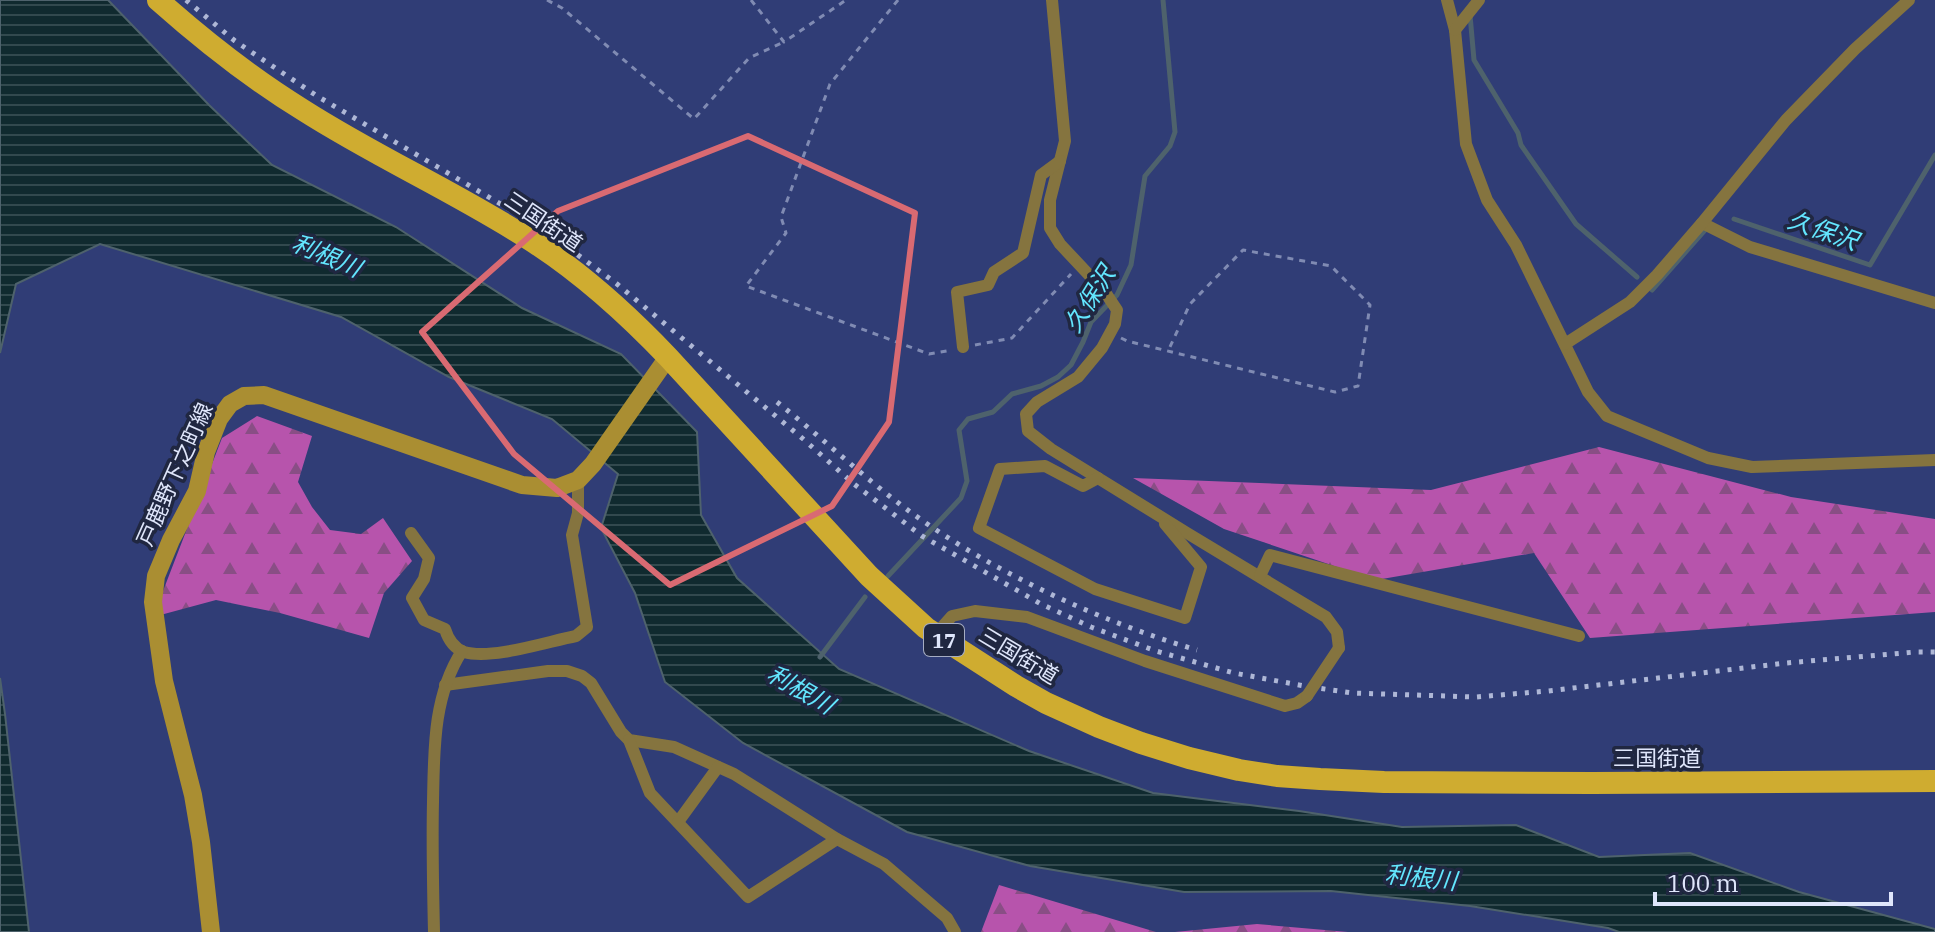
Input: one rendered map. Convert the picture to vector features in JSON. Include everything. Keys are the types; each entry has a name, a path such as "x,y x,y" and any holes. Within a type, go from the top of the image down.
{"highway":[{"name":"三国街道","path":"158,0 244,70 305,112 536,244 608,299 637,324 662,365 869,576 926,628 1016,686 1099,727 1189,758 1277,776 1398,782 1935,781"}],"main road":[{"path":"578,480 593,464 662,365"},
{"name":"戸鹿野下之町線","path":"211,932 193,795 164,681 153,602 156,576 197,491 206,452 219,419 230,404 244,396 264,395 522,485 557,488 578,480"}],"street":[{"path":"936,634 952,616 975,611 1027,617 1145,661 1285,706 1307,696 1339,648 1337,632 1326,617 1051,449 1028,431 1026,414 1037,402 1078,377 1102,348 1115,324 1117,310 1050,228 1050,200 1065,141 1052,0"},
{"path":"1447,0 1455,30 1466,144 1487,200 1516,245 1588,392 1607,416 1708,458 1752,467 1935,460"},
{"path":"1455,30 1479,0"},
{"path":"1565,344 1630,302 1702,223 1786,120 1855,49 1909,0"},
{"path":"963,347 957,292 988,285 994,272 1023,253 1041,175 1060,161"},
{"path":"1702,223 1750,247 1935,303"},
{"path":"1098,478 1083,486 1045,466 1000,469 979,528 1095,589 1185,618 1201,567 1158,515"},
{"path":"411,533 429,558 424,579 412,598 424,620 445,629 448,640 462,651 487,655 576,636 587,627 572,535 578,513 578,480"},
{"path":"1260,576 1270,555 1579,636"},
{"path":"434,932 434,765 440,703 453,666 462,651"},
{"path":"445,685 548,671 567,671 582,676 591,683 629,740 650,793 748,897 837,839"},
{"path":"629,740 674,747 734,774 837,839 884,864 947,918 955,932"},
{"path":"678,822 718,767"}],"path":[{"path":"547,0 562,8 694,119 749,58 784,42 846,0"},
{"path":"751,0 784,42"},
{"path":"898,0 830,84 781,217 786,233 746,286 929,354 1012,338 1079,265"},
{"path":"1111,332 1127,341 1335,392 1358,386 1370,305 1331,266 1243,250 1190,304 1168,351"}],"highlighted area":[{"path":"748,136 915,213 889,422 832,506 670,585 514,454 422,332 558,211"}],"green space":[{"path":"257,416 312,436 298,482 330,530 361,534 383,518 412,561 384,593 369,638 280,613 216,600 153,617 222,438"},
{"path":"1599,447 1791,497 1935,519 1935,612 1590,638 1534,553 1376,580 1224,529 1133,478 1431,490"},
{"path":"999,885 1156,932 981,932"},
{"path":"1257,924 1348,932 1175,932"}],"water":[{"name":"利根川","path":"0,0 108,0 272,165 396,227 522,308 621,354 697,432 701,515 737,578 839,669 1029,751 1153,793 1402,827 1516,825 1599,857 1690,853 1799,892 1935,929 1935,932 1619,932 1470,906 1331,891 1184,892 1030,866 907,832 743,743 665,682 635,593 601,528 618,474 552,419 449,377 341,317 100,244 16,284 0,353"},
{"path":"0,678 5,714 29,932 0,932"}],"waterway":[{"name":"久保沢","path":"888,576 961,498 967,481 959,430 968,419 993,412 1012,394 1041,386 1058,377 1071,365 1091,322 1117,295 1131,265 1145,176 1170,146 1175,132 1163,0"},
{"name":"久保沢","path":"1470,15 1474,60 1518,133 1521,145 1576,224 1637,277"},
{"name":"久保沢","path":"1734,219 1870,265 1935,155"},
{"name":"久保沢","path":"1652,290 1705,230"},
{"name":"久保沢","path":"820,657 865,597"}],"railway":[{"path":"186,0 235,41 317,96 543,229 617,284 854,484 922,536 1041,604 1091,627 1156,651 1234,673 1310,687 1353,693 1476,697 1786,663 1935,652"},
{"path":"777,402 905,508 972,552 1083,609 1197,650"}]}
